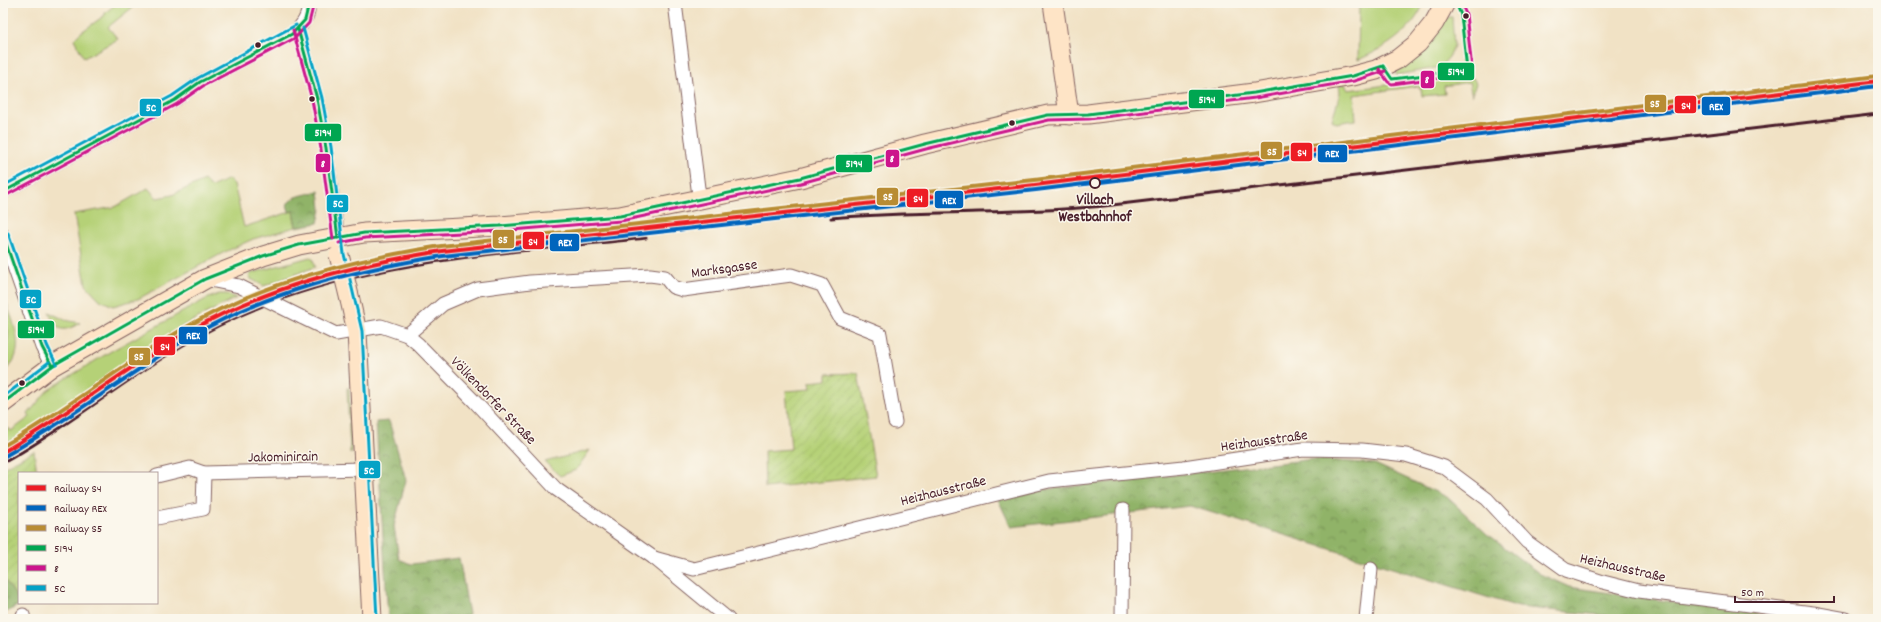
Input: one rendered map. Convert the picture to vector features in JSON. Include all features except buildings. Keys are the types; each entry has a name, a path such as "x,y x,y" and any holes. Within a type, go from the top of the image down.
{"main road":[{"path":"1053,3 1070,116"},
{"path":"3,403 52,366 205,279 263,256 299,245 339,246 364,233 514,225 620,216 800,178 1048,115 1070,116 1254,93 1353,76 1376,70 1398,59 1418,43 1434,23 1445,3"},
{"path":"339,246 357,332 372,619"}],"street":[{"path":"3,192 175,100 200,82 298,29 307,16 309,3"},
{"path":"675,3 698,188 701,199"},
{"path":"298,29 318,99 339,246"},
{"path":"3,235 42,347 52,366"},
{"name":"Marksgasse","path":"407,335 443,304 478,289 530,282 650,275 665,277 673,287 683,290 791,275 822,285 840,318 880,334 895,422"},
{"name":"Völkendorfer Straße","path":"205,279 239,286 336,334 357,332 381,326 407,335 418,344 475,402 556,489 654,558 728,619"},
{"name":"Heizhausstraße","path":"654,558 694,569 1049,481 1184,467 1304,449 1362,450 1406,455 1444,467 1487,499 1527,542 1566,570 1603,582 1639,591 1813,613 1846,619"},
{"name":"Jakominirain","path":"158,476 190,468 204,473 363,469"},
{"path":"158,518 203,509 204,473"},
{"path":"1122,619 1123,510"},
{"path":"1366,619 1371,569"}],"green space":[{"path":"117,3 138,3 108,27 118,39 84,58 74,39 105,15 105,13"},
{"path":"1359,3 1424,3 1413,22 1397,38 1368,56 1358,60"},
{"path":"1448,17 1452,17 1454,46 1449,57 1440,67 1397,75 1395,71 1396,67"},
{"path":"1466,75 1473,78 1476,83 1472,96 1469,82 1444,86 1445,94 1422,96 1421,89 1417,86 1354,95 1356,120 1336,123 1332,120 1340,93 1339,84 1345,84 1348,90"},
{"path":"229,179 234,184 244,227 293,211 296,227 253,239 223,253 138,299 113,306 100,300 86,285 74,214 115,207 148,188 157,198 172,195 204,180 211,187"},
{"path":"319,191 321,209 318,223 296,227 293,211 289,212 287,204 295,197"},
{"path":"310,257 313,259 315,267 264,286 251,279 249,276 252,273"},
{"path":"219,294 227,294 236,298 166,337 126,363 57,412 3,446 3,432 9,428 11,431 30,417 28,414 47,391 113,350 206,299"},
{"path":"3,296 13,321 17,337 17,353 10,366 3,372 3,349 8,339 8,331 3,317"},
{"path":"49,312 65,320 80,323 69,328 61,329 54,324"},
{"path":"858,373 876,476 765,488 764,451 791,449 786,391 811,389 810,382 827,380 827,374"},
{"path":"347,388 349,388 352,452 350,453"},
{"path":"389,421 406,480 394,526 399,559 411,564 459,558 469,614 466,619 388,619 376,422"},
{"path":"590,450 576,470 560,476 545,462"},
{"path":"34,451 37,472 18,472 18,599 3,577 3,468"},
{"path":"1314,459 1375,464 1447,497 1488,535 1540,574 1569,587 1790,619 1641,619 1519,607 1190,506 1011,527 996,495"},
{"path":"3,577 18,599 18,604 21,604 3,614"}],"railway":[{"path":"831,218 899,214 1036,211 1104,206 1878,114"},
{"path":"3,463 57,430 136,375 190,341 218,326 268,304 320,286 373,273 428,263 482,255 646,238"}],"rail line":[{"name":"S5","path":"3,446 49,418 160,343 213,313 244,298 308,275 374,258 441,246 1034,180 1877,76"},
{"name":"S4","path":"3,452 163,347 216,317 247,303 310,280 375,263 442,251 1035,185 1878,81"},
{"name":"REX","path":"5,456 52,428 165,352 218,322 248,308 311,285 377,268 443,256 1036,190 1878,86"}],"transit line":[{"name":"5194","path":"3,192 175,100 200,82 292,34 305,20 309,3"},
{"name":"8","path":"5,196 177,104 203,86 295,38 309,23 314,3"},
{"name":"5194","path":"1383,66 1392,79 1467,70 1461,15 1456,3"},
{"name":"8","path":"1379,69 1388,82 1392,84 1470,74 1472,69 1466,14 1461,3"},
{"name":"5C","path":"3,186 172,96 198,78 296,25"},
{"name":"5C","path":"303,28 322,98 331,147 344,254 362,331 377,619"},
{"name":"5194","path":"298,29 317,99 326,148 338,238"},
{"name":"8","path":"293,30 312,100 321,149 333,239"},
{"name":"5194","path":"3,403 52,366 205,279 263,256 299,245 364,233 500,226 620,216 800,178 925,144 1048,115 1088,114 1254,93 1353,76 1383,66"},
{"name":"8","path":"339,243 365,238 500,231 621,221 801,183 926,149 1049,120 1089,119 1255,98 1354,81 1385,71"},
{"name":"5C","path":"8,233 47,345 56,364"},
{"name":"5194","path":"3,235 42,347 52,366"},
{"name":"5C","path":"3,397 49,362"}],"place":[{"name":"Villach Westbahnhof","path":"1095,183"}]}
